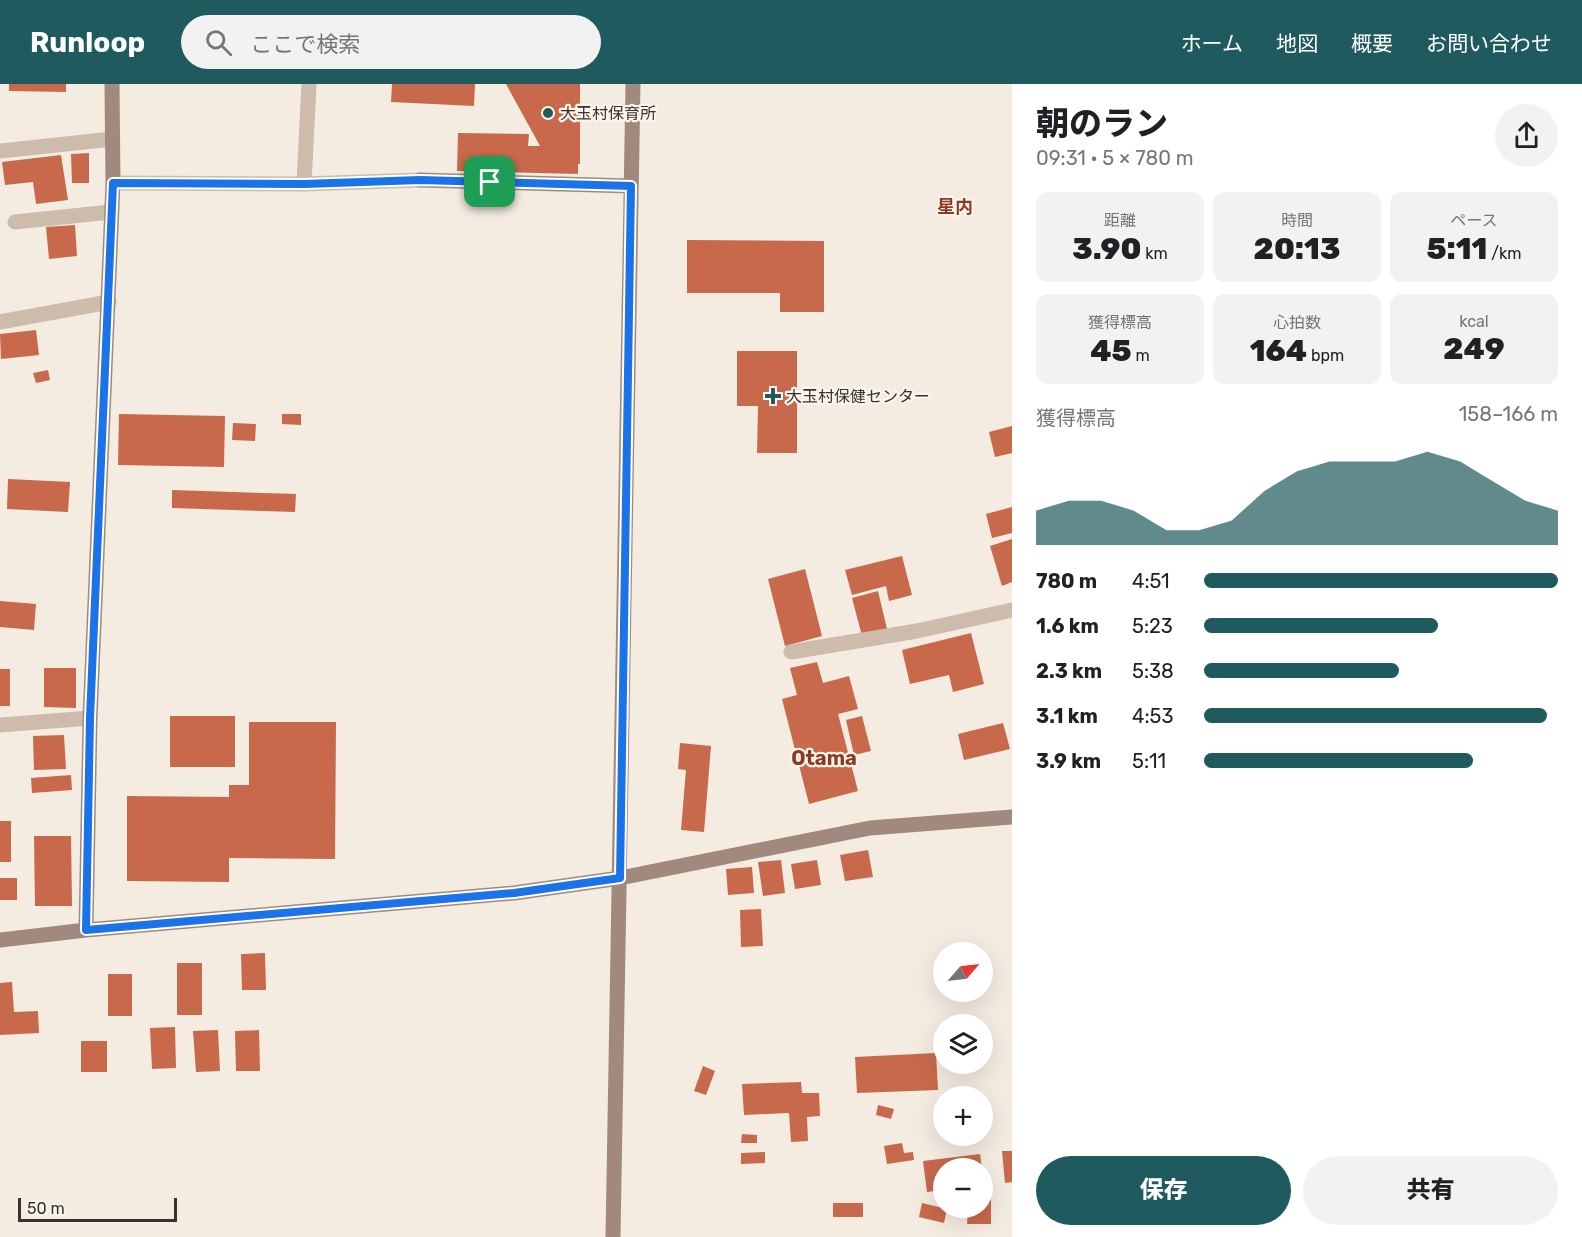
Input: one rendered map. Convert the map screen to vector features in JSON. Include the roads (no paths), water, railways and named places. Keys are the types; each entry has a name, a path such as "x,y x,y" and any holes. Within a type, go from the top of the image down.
{"street":[{"path":"86,930 90,718 113,183 112,84"},
{"path":"304,184 309,84"},
{"path":"613,1237 633,84"},
{"path":"0,151 112,139"},
{"path":"113,183 304,184 420,180 631,186"},
{"path":"15,222 111,212"},
{"path":"0,322 109,302"},
{"path":"791,652 917,631 1012,610"},
{"path":"0,724 90,718"},
{"path":"0,940 86,930 514,893 620,878 870,828 1012,817"}],"place":[{"name":"大玉村保育所","path":"548,113"},
{"name":"大玉村保健センター","path":"773,396"}],"district":[{"name":"星内","path":"955,207"},
{"name":"Otama","path":"824,758"}]}
